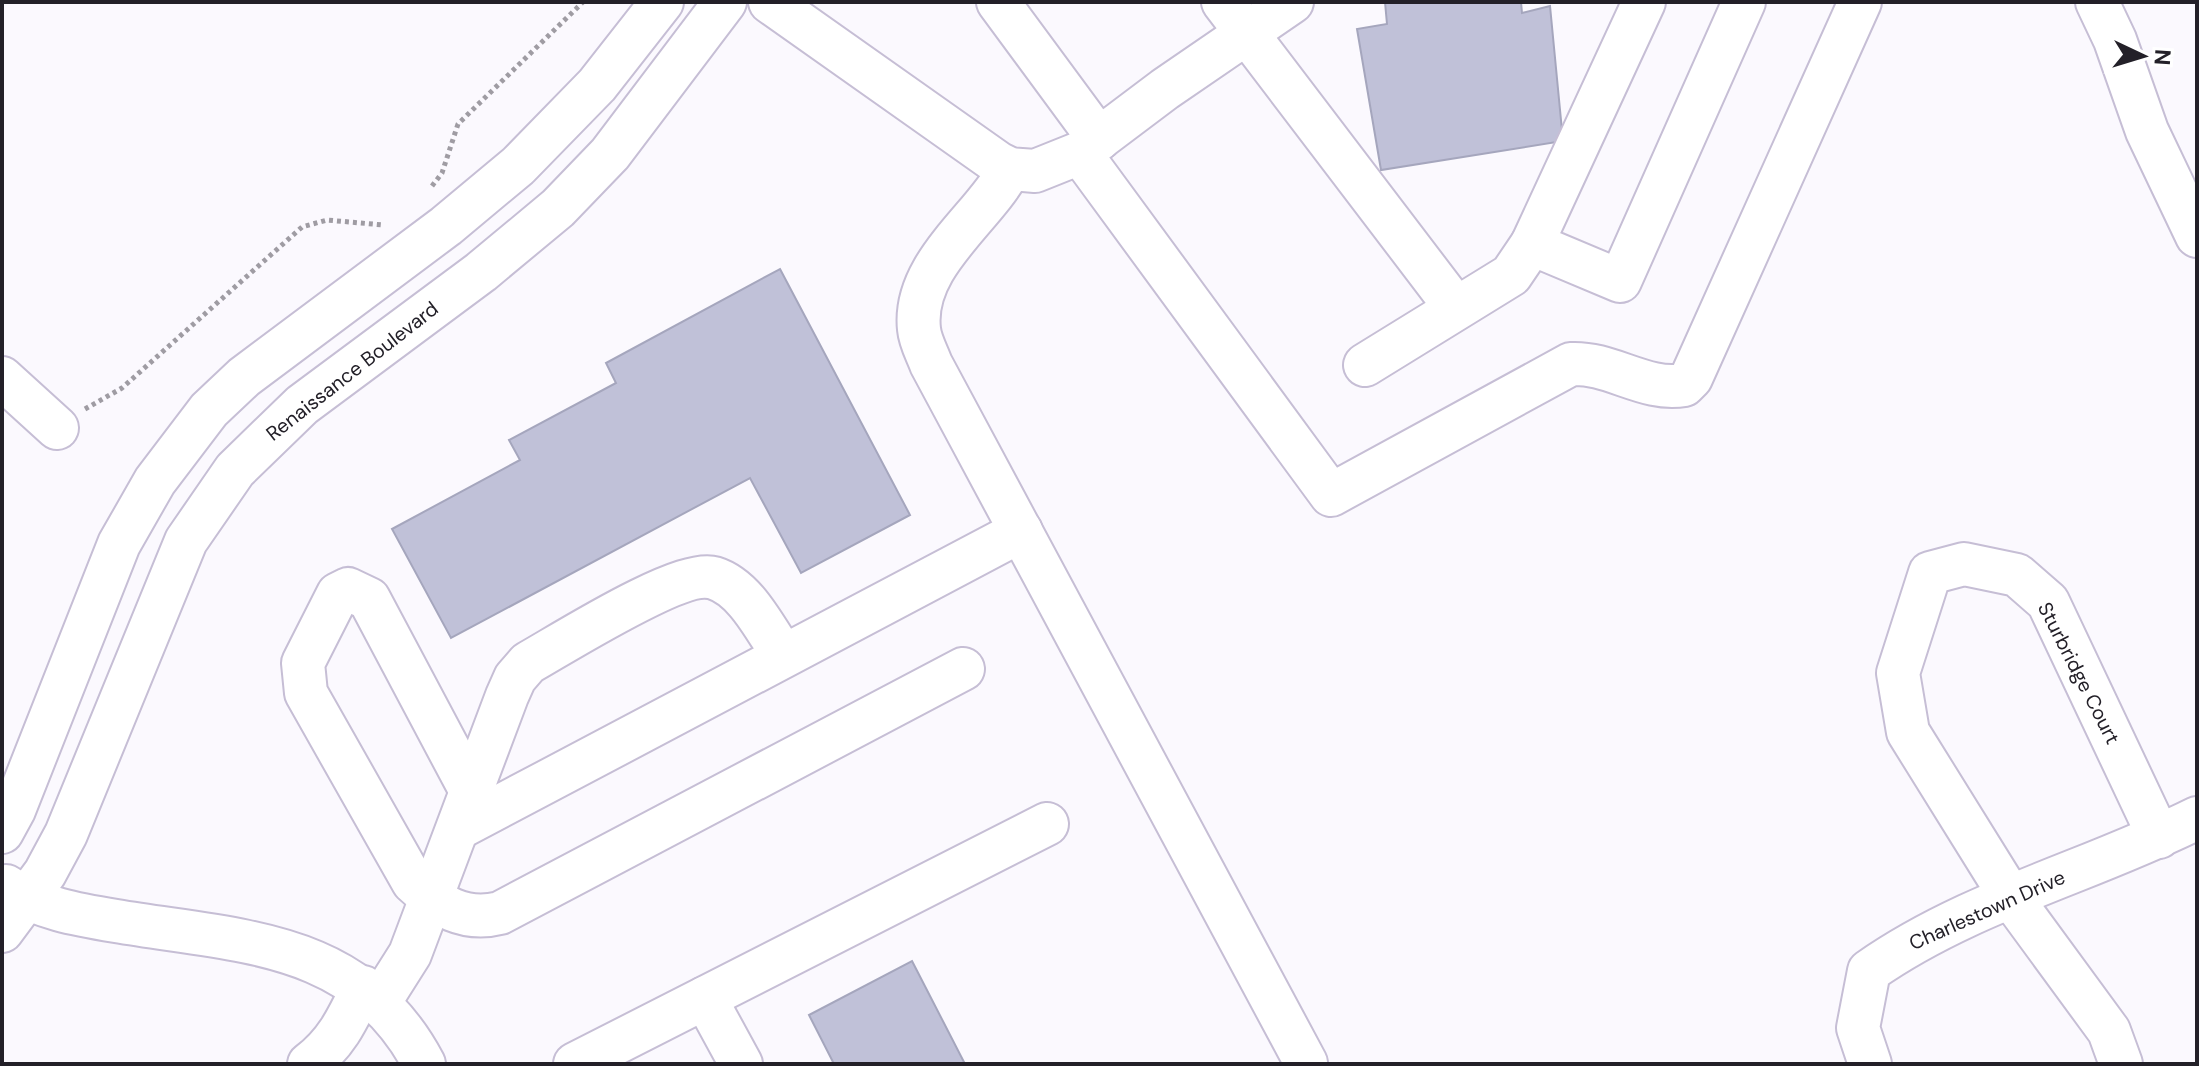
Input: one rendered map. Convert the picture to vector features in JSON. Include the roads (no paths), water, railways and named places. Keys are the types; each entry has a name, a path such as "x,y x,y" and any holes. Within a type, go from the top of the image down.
{"street":[{"path":"2,832 119,544 134,513 189,434 244,377 446,226 518,166 597,85 662,2"},
{"name":"Renaissance Boulevard","path":"10,905 66,834 186,541 235,470 251,450 302,405 481,272 558,208 620,143 725,2"},
{"path":"770,2 1010,169 1035,171 1090,146 1165,89 1235,18 1292,2"},
{"path":"998,2 1090,146 1331,495 1571,364 1586,363 1622,371 1657,387 1684,385 1691,378 1860,2"},
{"path":"1365,365 1511,275 1532,244 1644,2"},
{"path":"1532,244 1620,281 1744,2"},
{"path":"2097,2 2115,40 2147,131 2197,236"},
{"path":"1235,18 1456,308"},
{"path":"1010,169 996,195 931,273 918,313 919,333 931,364 1306,1063"},
{"path":"2,378 57,428"},
{"path":"465,810 783,655 1021,531"},
{"name":"Sturbridge Court","path":"2010,896 1908,732 1898,673 1930,573 1964,564 2017,575 2048,602 2159,837"},
{"path":"309,1064 329,1049 371,995 410,954 515,678 528,663 674,583 703,577 726,584 744,600 783,655"},
{"path":"465,810 369,599 348,589 338,594 303,663 306,693 413,882 431,899 461,915 500,913 963,669"},
{"name":"Charlestown Drive","path":"1870,1064 1858,1028 1869,971 1908,944 2010,896 2159,837 2197,818"},
{"path":"575,1064 1047,824"},
{"path":"2010,896 2109,1031 2121,1064"},
{"path":"10,905 301,955 371,995 413,1044 424,1064"},
{"path":"705,998 741,1064"}]}
